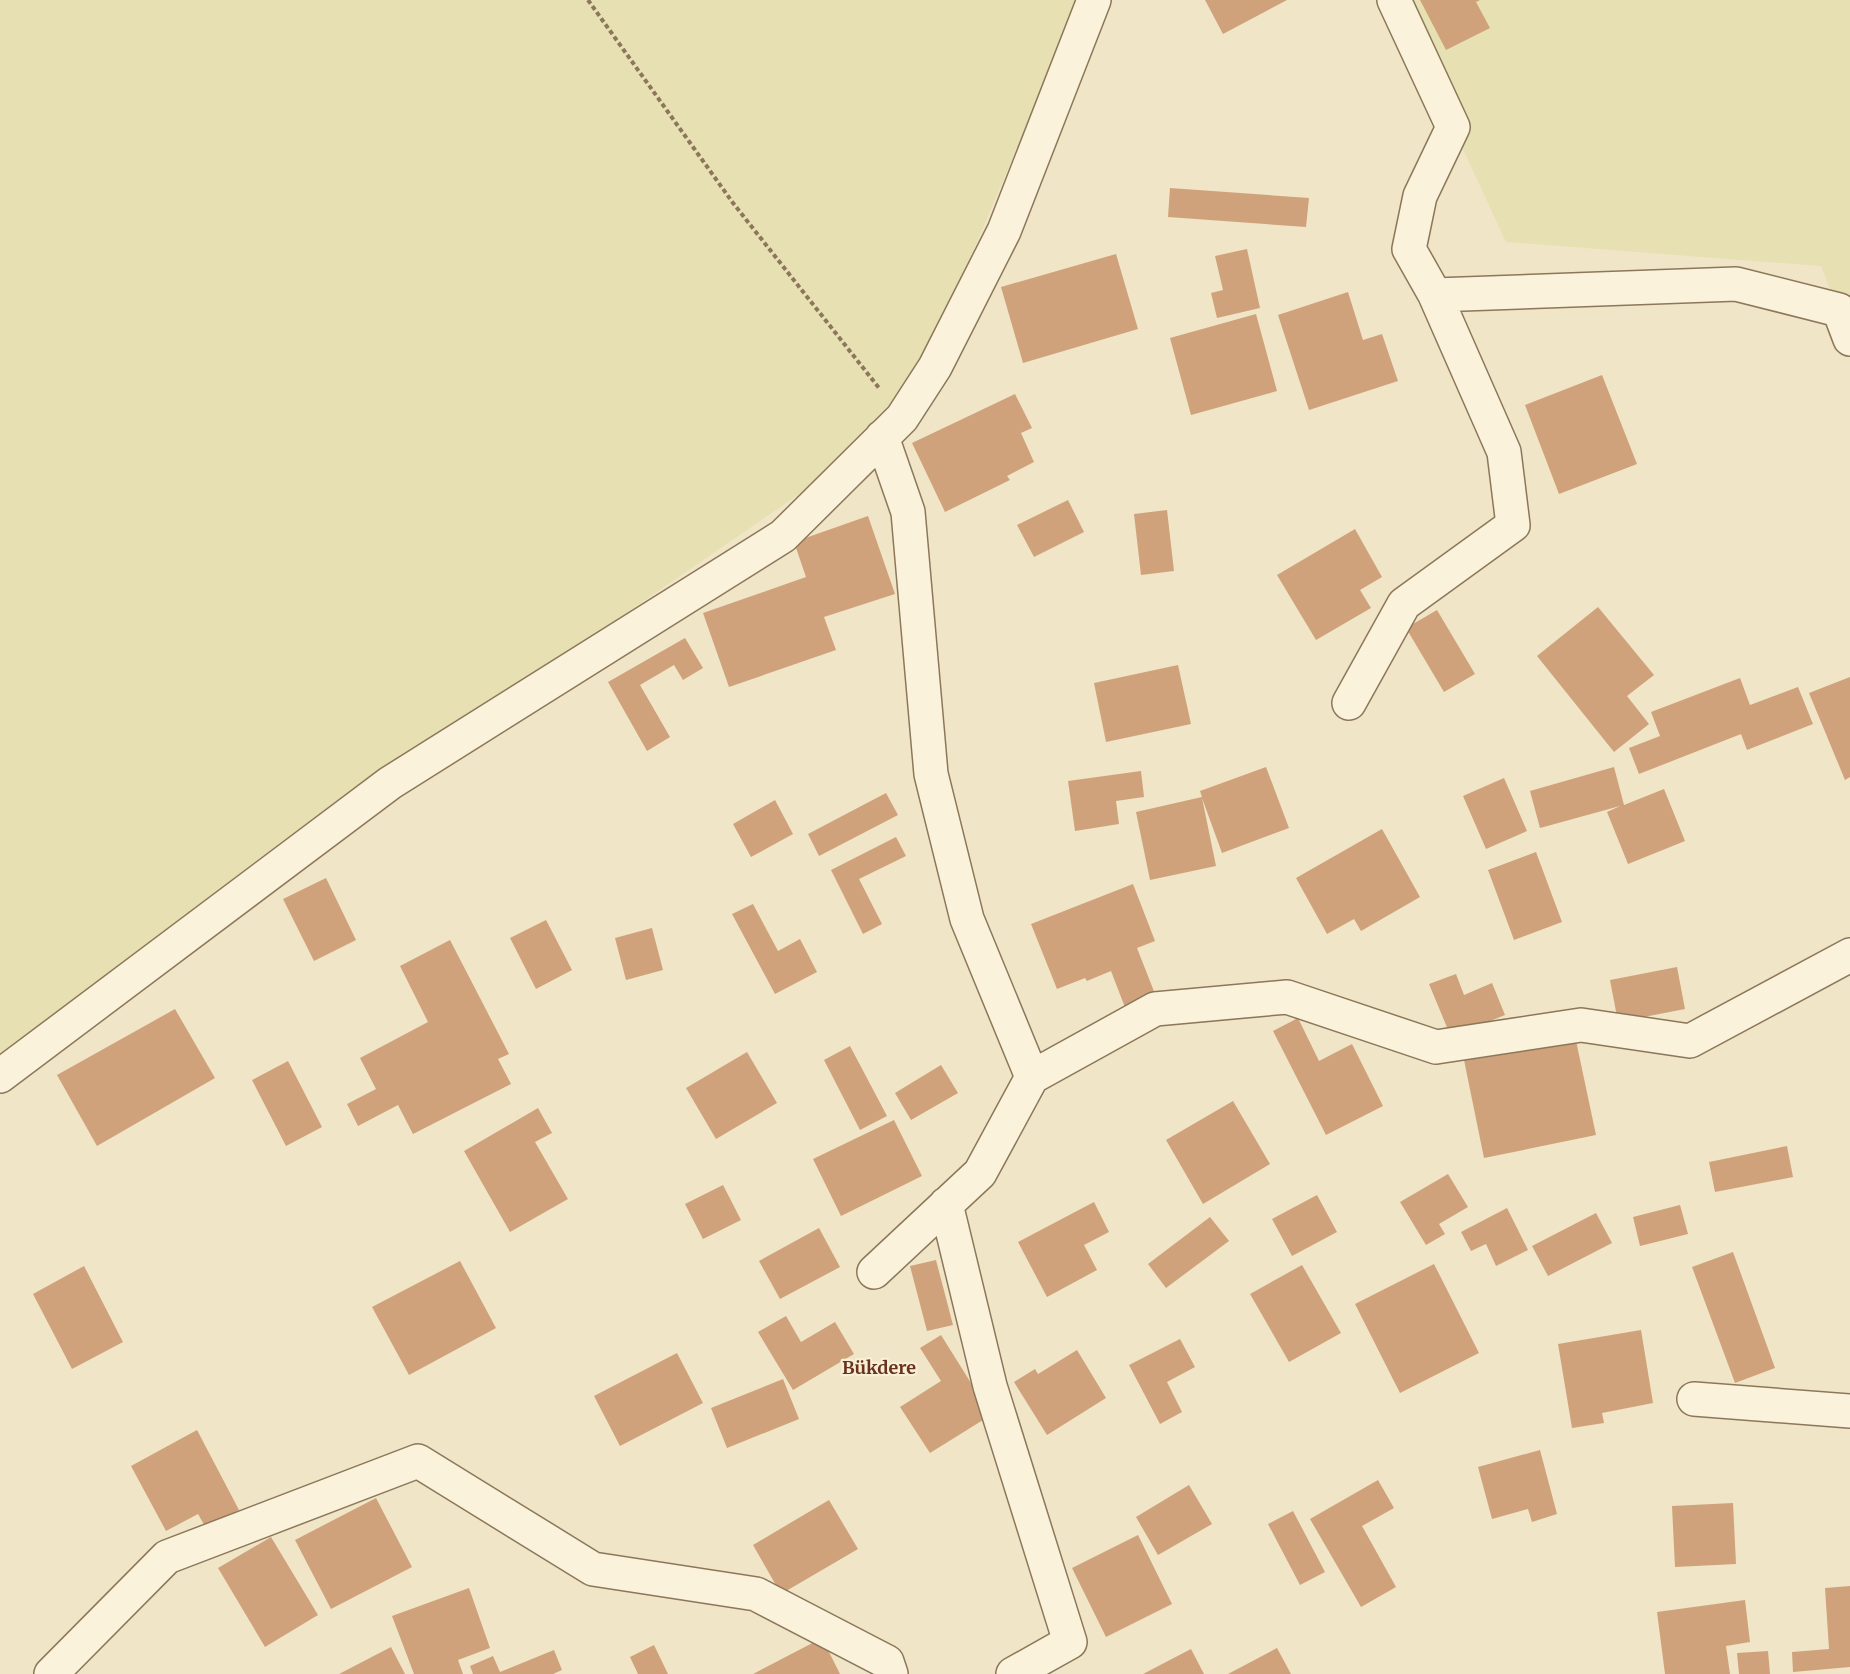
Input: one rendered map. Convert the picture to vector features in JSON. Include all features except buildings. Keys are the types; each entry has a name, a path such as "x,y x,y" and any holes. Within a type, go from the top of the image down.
{"street":[{"path":"0,1076 390,783 783,536 892,427 935,367 1004,231 1094,0"},
{"path":"1349,703 1404,604 1513,525 1503,452 1435,295 1409,249 1419,196 1453,127 1394,0"},
{"path":"1435,295 1736,284 1839,310 1850,339"},
{"path":"892,427 908,512 930,774 967,919 1032,1077"},
{"path":"874,1272 980,1173 1032,1077 1155,1009 1287,997 1436,1047 1581,1025 1690,1041 1850,955"},
{"path":"946,1204 990,1386 1070,1642 1013,1674"},
{"path":"1694,1399 1850,1411"},
{"path":"51,1674 167,1557 418,1461 593,1569 756,1594 887,1662 891,1674"}],"path":[{"path":"588,0 892,427"}],"shaded area":[{"path":"0,0 1080,0 902,418 882,437 360,796 0,1071"},
{"path":"1394,0 1850,0 1850,339 1821,266 1506,242"}],"district":[{"name":"Bükdere","path":"879,1368"}]}
